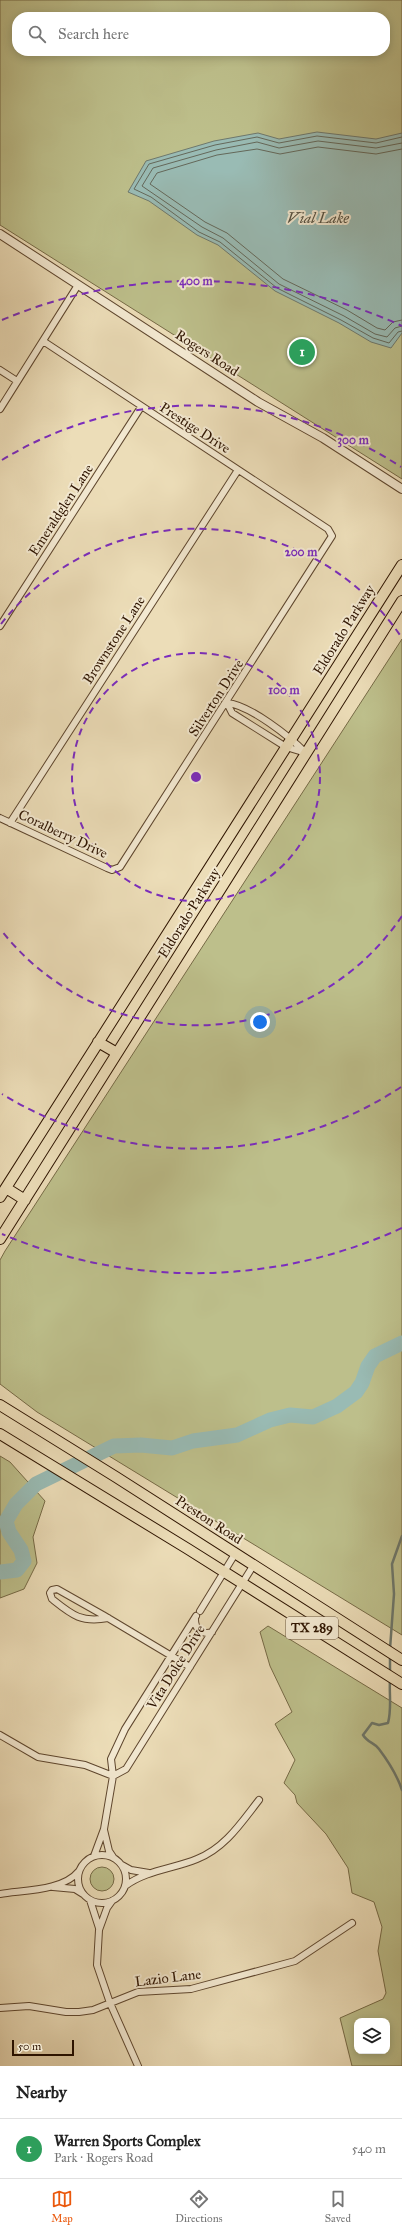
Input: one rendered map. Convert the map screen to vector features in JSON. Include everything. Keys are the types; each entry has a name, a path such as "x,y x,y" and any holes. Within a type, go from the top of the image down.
{"main road":[{"name":"Eldorado Parkway","path":"0,1197 402,565"},
{"name":"Eldorado Parkway","path":"0,1239 402,601"},
{"path":"98,1042 116,1053"},
{"path":"6,1188 25,1200"},
{"name":"Preston Road","path":"0,1405 116,1477 402,1660"},
{"name":"TX 289","path":"0,1434 402,1684"}],"street":[{"name":"Rogers Road","path":"0,234 263,406 323,438 402,489"},
{"path":"0,409 78,285"},
{"name":"Prestige Drive","path":"43,341 328,529 332,536"},
{"path":"0,370 18,381"},
{"name":"Emeraldglen Lane","path":"0,626 141,407"},
{"name":"Brownstone Lane","path":"10,823 238,470"},
{"name":"Silverton Drive","path":"116,870 120,867 227,703 332,536"},
{"path":"227,703 238,704 292,738 306,753"},
{"path":"227,703 232,713 286,747 306,753"},
{"name":"Coralberry Drive","path":"0,818 107,868 116,870"},
{"name":"Vita Dolce Drive","path":"94,1856 104,1829 113,1776 111,1759 125,1729 172,1657 235,1554"},
{"name":"Vita Dolce Drive","path":"113,1776 126,1769 253,1566"},
{"path":"108,1618 94,1621 81,1619 52,1600 50,1593 52,1590 57,1589 108,1618 190,1667"},
{"path":"197,1615 196,1626 200,1631 206,1633 212,1632"},
{"path":"0,1736 38,1757 85,1765 113,1776"},
{"path":"125,1886 149,1873 191,1861 211,1852 228,1839 259,1800"},
{"name":"Vita Dolce Drive","path":"104,1829 109,1851 114,1858"},
{"path":"0,1894 52,1886 71,1878 80,1870 88,1859 94,1856 104,1855 114,1858 131,1870 149,1873"},
{"path":"122,1865 126,1877 125,1886 119,1896 112,1901 107,1908 99,1930 97,1965 110,2003 138,2066"},
{"path":"80,1870 79,1887 84,1895"},
{"path":"52,1886 75,1890 90,1900 98,1903 112,1901"},
{"path":"90,1900 99,1930"},
{"name":"Lazio Lane","path":"0,2008 29,2006 66,2012 79,2012 94,2010 132,1994 154,1990 186,1990 284,1965 305,1956 352,1923"}],"green space":[{"path":"0,0 402,0 402,479 0,225"},
{"path":"402,639 402,1635 37,1412 0,1384 0,1260"},
{"path":"0,1456 10,1462 45,1501 33,1537 37,1563 24,1589 0,1598"},
{"path":"268,1626 402,1708 402,2066 352,2066 340,2018 383,1999 386,1993 378,1951 382,1927 374,1902 352,1893 348,1868 326,1834 297,1803 295,1795 284,1783 295,1760 275,1724 292,1712 270,1666 260,1632"},
{"path":"102,1867 107,1868 113,1874 113,1884 107,1890 102,1891 97,1890 91,1884 90,1879 91,1874 97,1868"}],"water":[{"name":"Vial Lake","path":"317,132 376,139 402,133 402,333 391,348 371,342 339,323 275,291 218,245 197,235 149,201 128,192 146,161 214,141 258,133 279,139"}],"waterway":[{"path":"0,1572 17,1570 24,1561 21,1550 9,1532 6,1521 16,1504 36,1484 114,1446 141,1445 172,1448 193,1441 237,1435 270,1420 290,1415 313,1417 337,1406 356,1392 362,1383 368,1366 375,1356 402,1343"},
{"path":"390,1649 394,1594 392,1564 402,1536"},
{"path":"390,1656 390,1673"},
{"path":"390,1680 390,1707 388,1723 379,1725 372,1723 363,1735 377,1747 389,1763 402,1790"}],"place":[{"name":"Warren Sports Complex","path":"302,352"}]}
